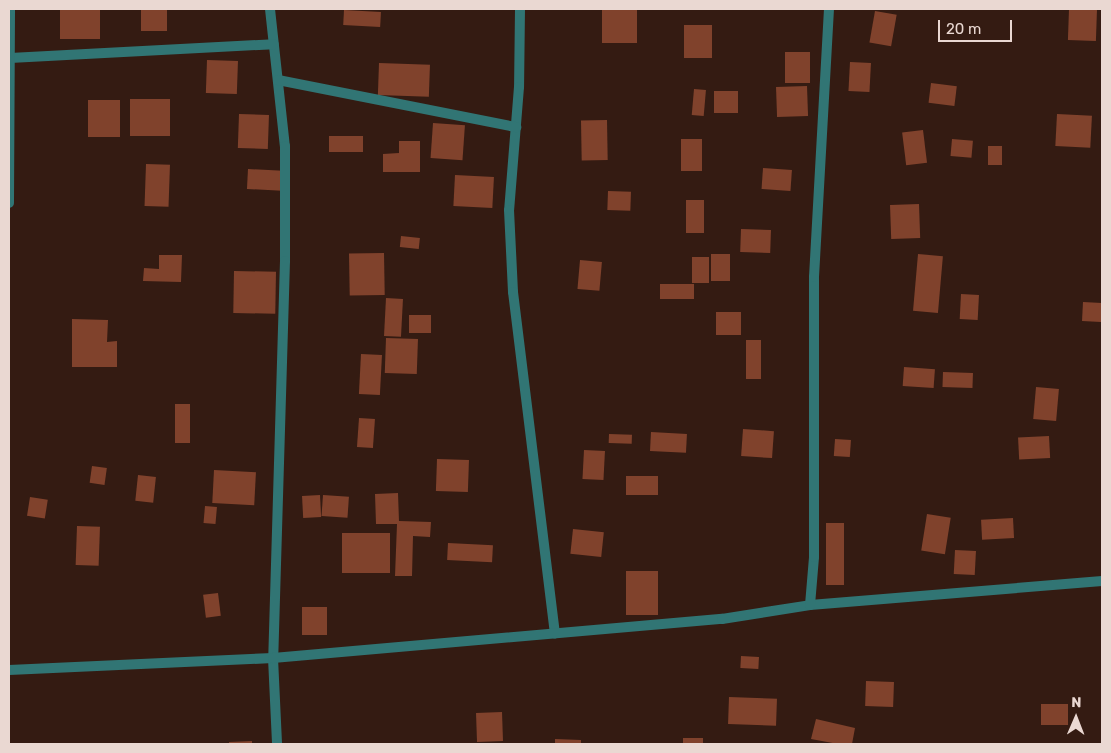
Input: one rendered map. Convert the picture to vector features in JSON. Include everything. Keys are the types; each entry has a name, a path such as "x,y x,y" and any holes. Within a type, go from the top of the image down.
{"street":[{"path":"9,204 10,9"},
{"path":"270,9 285,146 285,261 273,658 277,744"},
{"path":"520,9 519,87 509,210 513,292 555,633"},
{"path":"810,605 814,557 814,277 829,9"},
{"path":"10,58 274,44"},
{"path":"278,80 516,127"},
{"path":"9,670 273,658 722,620 810,605 1102,581"}],"building":[{"path":"60,9 100,9 100,39 60,39"},
{"path":"141,9 167,9 167,31 141,31"},
{"path":"602,9 637,9 637,43 602,43"},
{"path":"1069,9 1097,10 1096,41 1068,40"},
{"path":"344,10 381,12 380,27 343,25"},
{"path":"875,11 897,15 891,46 869,43"},
{"path":"684,25 712,25 712,58 684,58"},
{"path":"785,52 810,52 810,83 785,83"},
{"path":"207,60 238,61 237,94 206,93"},
{"path":"850,62 871,63 869,92 848,91"},
{"path":"379,63 430,65 429,97 378,95"},
{"path":"931,83 957,86 954,106 929,103"},
{"path":"807,86 808,116 777,117 776,87"},
{"path":"694,89 706,90 704,116 692,115"},
{"path":"714,91 738,91 738,113 714,113"},
{"path":"130,99 170,99 170,136 130,136"},
{"path":"88,100 120,100 120,137 88,137"},
{"path":"239,114 269,115 268,149 238,148"},
{"path":"1057,114 1092,116 1090,148 1055,146"},
{"path":"581,120 607,120 608,160 582,160"},
{"path":"433,123 465,125 462,160 431,158"},
{"path":"923,130 927,163 906,165 902,133"},
{"path":"329,136 363,136 363,152 329,152"},
{"path":"681,139 702,139 702,171 681,171"},
{"path":"952,139 973,141 971,158 951,156"},
{"path":"399,141 420,141 420,172 383,172 383,154 399,153"},
{"path":"988,146 1002,146 1002,165 988,165"},
{"path":"146,164 170,165 169,207 145,206"},
{"path":"763,168 792,170 790,191 762,189"},
{"path":"248,169 283,171 282,191 247,189"},
{"path":"455,175 494,177 492,208 453,206"},
{"path":"608,191 631,192 630,211 607,210"},
{"path":"686,200 704,200 704,233 686,233"},
{"path":"919,204 920,238 891,239 890,205"},
{"path":"741,229 771,230 770,253 740,252"},
{"path":"401,236 420,238 419,249 400,247"},
{"path":"384,253 385,295 350,296 349,254"},
{"path":"711,254 730,254 730,281 711,281"},
{"path":"918,254 943,256 938,313 913,311"},
{"path":"159,255 182,255 181,282 143,281 144,268 159,269"},
{"path":"692,257 709,257 709,283 692,283"},
{"path":"580,260 602,262 599,291 577,289"},
{"path":"234,271 276,272 275,314 233,313"},
{"path":"660,284 694,284 694,299 660,299"},
{"path":"961,294 979,295 978,320 960,319"},
{"path":"386,298 403,299 401,337 384,336"},
{"path":"1083,302 1102,303 1101,322 1082,321"},
{"path":"716,312 741,312 741,335 716,335"},
{"path":"409,315 431,315 431,333 409,333"},
{"path":"72,319 108,320 107,342 117,341 117,367 72,367"},
{"path":"386,338 418,339 417,374 385,373"},
{"path":"746,340 761,340 761,379 746,379"},
{"path":"361,354 382,355 380,395 359,394"},
{"path":"904,367 935,369 934,388 903,386"},
{"path":"943,372 973,373 972,388 942,387"},
{"path":"1036,387 1059,389 1056,421 1033,419"},
{"path":"175,404 190,404 190,443 175,443"},
{"path":"359,418 375,419 373,448 357,447"},
{"path":"743,429 774,431 772,458 741,456"},
{"path":"651,432 687,434 686,453 650,451"},
{"path":"609,434 632,435 632,444 609,443"},
{"path":"1049,436 1050,458 1019,460 1018,438"},
{"path":"835,439 851,440 850,457 834,456"},
{"path":"584,450 605,451 603,480 582,479"},
{"path":"437,459 469,460 468,492 436,491"},
{"path":"92,466 107,468 104,485 90,483"},
{"path":"214,470 256,472 254,505 212,503"},
{"path":"138,475 156,477 153,503 135,501"},
{"path":"626,476 658,476 658,495 626,495"},
{"path":"398,493 399,521 431,522 430,537 413,536 412,576 395,576 397,524 376,524 375,494"},
{"path":"320,495 321,517 303,518 302,496"},
{"path":"323,495 349,497 347,518 322,516"},
{"path":"30,497 48,500 45,519 27,516"},
{"path":"205,506 217,507 215,524 204,523"},
{"path":"927,514 951,518 945,554 921,551"},
{"path":"1013,518 1014,538 982,540 981,520"},
{"path":"826,523 844,523 844,585 826,585"},
{"path":"77,526 100,527 99,566 76,565"},
{"path":"573,529 604,532 601,557 570,554"},
{"path":"342,533 390,533 390,573 342,573"},
{"path":"448,543 493,545 492,562 447,560"},
{"path":"955,550 976,551 975,575 954,574"},
{"path":"626,571 658,571 658,615 626,615"},
{"path":"218,593 221,616 206,618 203,595"},
{"path":"302,607 327,607 327,635 302,635"},
{"path":"741,656 759,657 758,669 740,668"},
{"path":"866,681 894,682 893,707 865,706"},
{"path":"729,697 777,699 776,726 728,724"},
{"path":"1041,704 1068,704 1068,725 1041,725"},
{"path":"502,712 503,741 477,742 476,713"},
{"path":"816,719 855,728 852,744 838,744 811,739"},
{"path":"683,738 703,738 703,744 683,744"},
{"path":"555,739 581,740 581,744 555,744"},
{"path":"252,741 252,744 229,744 229,742"}]}
